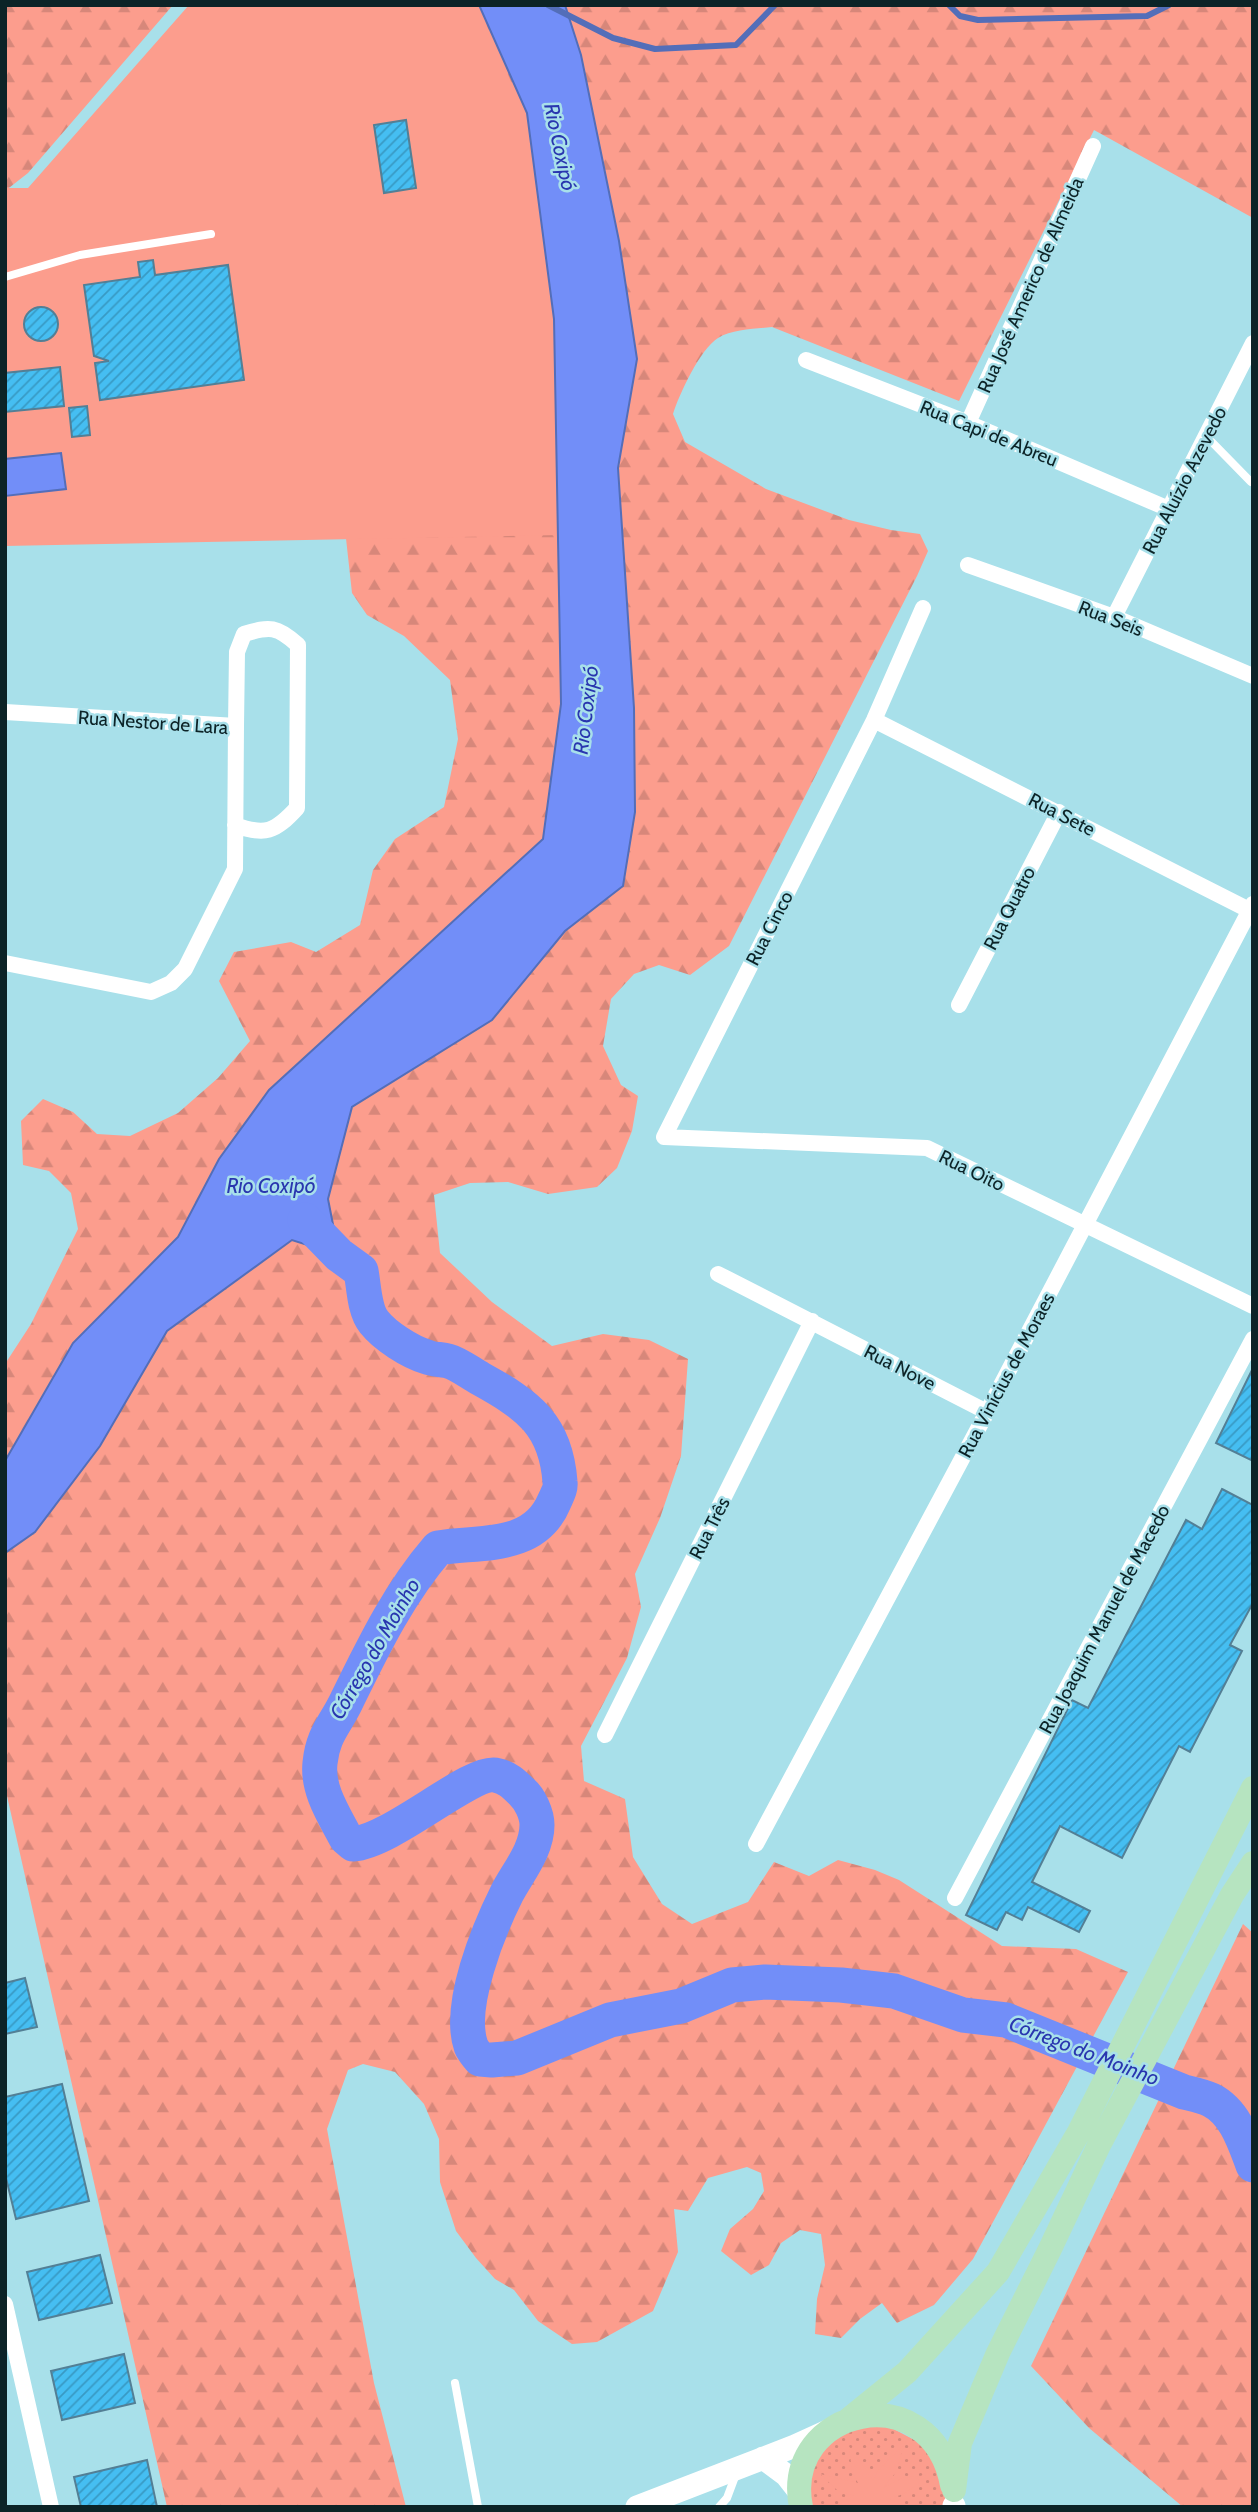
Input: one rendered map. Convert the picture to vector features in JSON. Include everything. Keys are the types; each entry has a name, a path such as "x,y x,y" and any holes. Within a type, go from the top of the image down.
{"main road":[{"path":"954,2502 960,2443 992,2366 1161,1971 1253,1788"},
{"path":"793,2501 801,2471 811,2449 907,2372 998,2272 1089,2138 1182,1990 1232,1895 1253,1863"},
{"path":"838,2425 873,2414 897,2417 919,2428 937,2445 949,2466 954,2502"}],"street":[{"name":"Rua José Americo de Almeida","path":"968,423 1093,146"},
{"name":"Rua Aluízio Azevedo","path":"1114,617 1253,343"},
{"name":"Rua Capi de Abreu","path":"806,360 968,423 1170,509"},
{"name":"Rua Seis","path":"968,565 1114,617 1253,676"},
{"name":"Rua Cinco","path":"664,1137 874,720 923,608"},
{"path":"235,825 256,832 270,829 285,821 297,808 299,645 282,631 264,628 244,634 237,652 236,726"},
{"name":"Rua Nestor de Lara","path":"5,712 236,726 235,869 185,969 171,983 151,992 5,963"},
{"name":"Rua Sete","path":"874,720 1251,907"},
{"name":"Rua Quatro","path":"959,1005 1059,812"},
{"name":"Rua Vinícius de Moraes","path":"756,1844 987,1412 1251,907"},
{"name":"Rua Oito","path":"664,1137 927,1149 1253,1306"},
{"name":"Rua Nove","path":"718,1274 987,1412"},
{"name":"Rua Três","path":"605,1735 812,1321"},
{"name":"Rua Joaquim Manuel de Macedo","path":"955,1898 1253,1339"},
{"path":"5,2304 51,2507"},
{"path":"637,2507 795,2446 838,2425"},
{"path":"763,2458 786,2476 793,2501"}],"lane":[{"path":"5,277 80,255 211,234"},
{"path":"1206,436 1251,482"},
{"path":"455,2383 478,2507"},
{"path":"719,2507 727,2498 738,2468"}],"green space":[{"path":"5,5 173,5 28,173 5,191"},
{"path":"189,5 478,5 528,121 554,319 559,535 5,546 5,188 28,188"},
{"path":"365,5 479,5 527,112 559,535 561,704 543,839 269,1090 219,1159 178,1237 73,1343 5,1461 5,1364 31,1324 78,1229 71,1193 49,1171 23,1165 21,1121 43,1099 73,1112 97,1134 130,1136 178,1113 218,1078 250,1041 219,981 234,952 291,942 316,952 360,925 373,870 395,839 444,807 458,739 450,680 404,636 367,615 352,593 342,502"},
{"path":"565,5 1253,5 1253,218 1094,130 959,401 772,327 724,335 711,344 697,362 673,414 685,442 766,489 849,520 920,534 928,551 729,946 690,975 659,965 634,974 611,999 603,1046 621,1085 638,1096 632,1131 617,1168 597,1187 548,1194 508,1182 470,1183 434,1195 440,1253 492,1302 552,1346 603,1334 649,1340 688,1359 681,1456 660,1518 635,1574 641,1607 627,1658 581,1746 584,1781 625,1799 633,1857 662,1904 692,1924 748,1902 774,1862 809,1876 838,1860 899,1880 1002,1946 1076,1949 1128,1972 973,2259 934,2305 897,2323 882,2303 860,2319 841,2338 815,2334 817,2299 825,2265 821,2234 800,2230 781,2243 769,2265 751,2275 721,2251 730,2229 753,2209 764,2191 761,2173 747,2167 708,2178 688,2211 674,2209 678,2252 653,2311 597,2342 572,2344 538,2321 514,2290 495,2279 456,2231 440,2182 439,2139 424,2104 395,2072 363,2064 348,2070 327,2129 374,2383 406,2507 167,2507 5,1787 5,1553 35,1532 100,1446 167,1331 292,1240 338,1255 328,1199 352,1107 492,1020 565,931 623,886 634,708 618,468 637,359 581,55"},
{"path":"1243,1924 1253,1933 1253,2507 1183,2507 1089,2428 1031,2366"},
{"path":"886,2425 926,2446 946,2488 945,2507 808,2507 812,2467 824,2447 852,2430"},
{"path":"849,2446 873,2480 879,2469 903,2446 897,2471 883,2488 902,2478 927,2475 903,2494 886,2497 908,2507 834,2507 854,2496 838,2491 820,2474 858,2483 852,2472"}],"water":[{"name":"Rio Coxipó","path":"479,5 565,5 581,55 619,241 637,359 618,468 634,708 635,812 623,886 565,931 492,1020 352,1107 328,1199 339,1255 292,1240 167,1331 100,1446 35,1532 5,1553 5,1461 73,1343 178,1237 219,1159 269,1090 543,839 561,704 554,319 527,113"},
{"path":"61,453 66,489 5,496 5,459"}],"building":[{"path":"406,120 416,188 384,193 374,125"},
{"path":"153,260 155,275 228,265 244,380 100,400 95,363 109,361 94,356 84,285 140,277 138,262"},
{"path":"41,307 53,312 58,324 53,336 41,341 29,336 24,324 29,312"},
{"path":"60,367 64,406 5,412 5,373"},
{"path":"87,406 90,435 72,437 69,408"},
{"path":"1253,1368 1253,1461 1216,1443"},
{"path":"1222,1489 1253,1505 1253,1603 1230,1645 1242,1651 1190,1752 1179,1746 1122,1858 1060,1826 1032,1882 1090,1911 1079,1932 1028,1907 1022,1920 1006,1912 997,1930 966,1915 1072,1700 1088,1708 1186,1520 1202,1529"},
{"path":"25,1978 37,2027 5,2034 5,1983"},
{"path":"62,2084 89,2201 16,2219 5,2174 5,2097"},
{"path":"100,2255 112,2303 39,2320 27,2272"},
{"path":"124,2354 135,2403 62,2420 51,2371"},
{"path":"147,2460 157,2507 81,2507 74,2477"}],"waterway":[{"path":"548,5 613,38 655,49 736,45 775,5"},
{"path":"949,5 960,16 978,20 1147,16 1169,5"},
{"name":"Córrego do Moinho","path":"305,1220 339,1255 361,1271 368,1311 379,1327 413,1351 456,1364 513,1398 526,1408 546,1431 557,1462 560,1485 558,1492 545,1517 533,1528 520,1536 504,1540 438,1548 424,1565 377,1640 327,1736 320,1763 321,1783 327,1802 346,1838 353,1844 388,1831 483,1777 495,1775 507,1779 530,1803 537,1821 534,1843 492,1926 471,1990 468,2029 471,2046 480,2059 517,2058 610,2020 681,2006 732,1985 765,1982 841,1985 894,1991 963,2015 1006,2020 1184,2092 1211,2100 1232,2120 1253,2165"}]}
